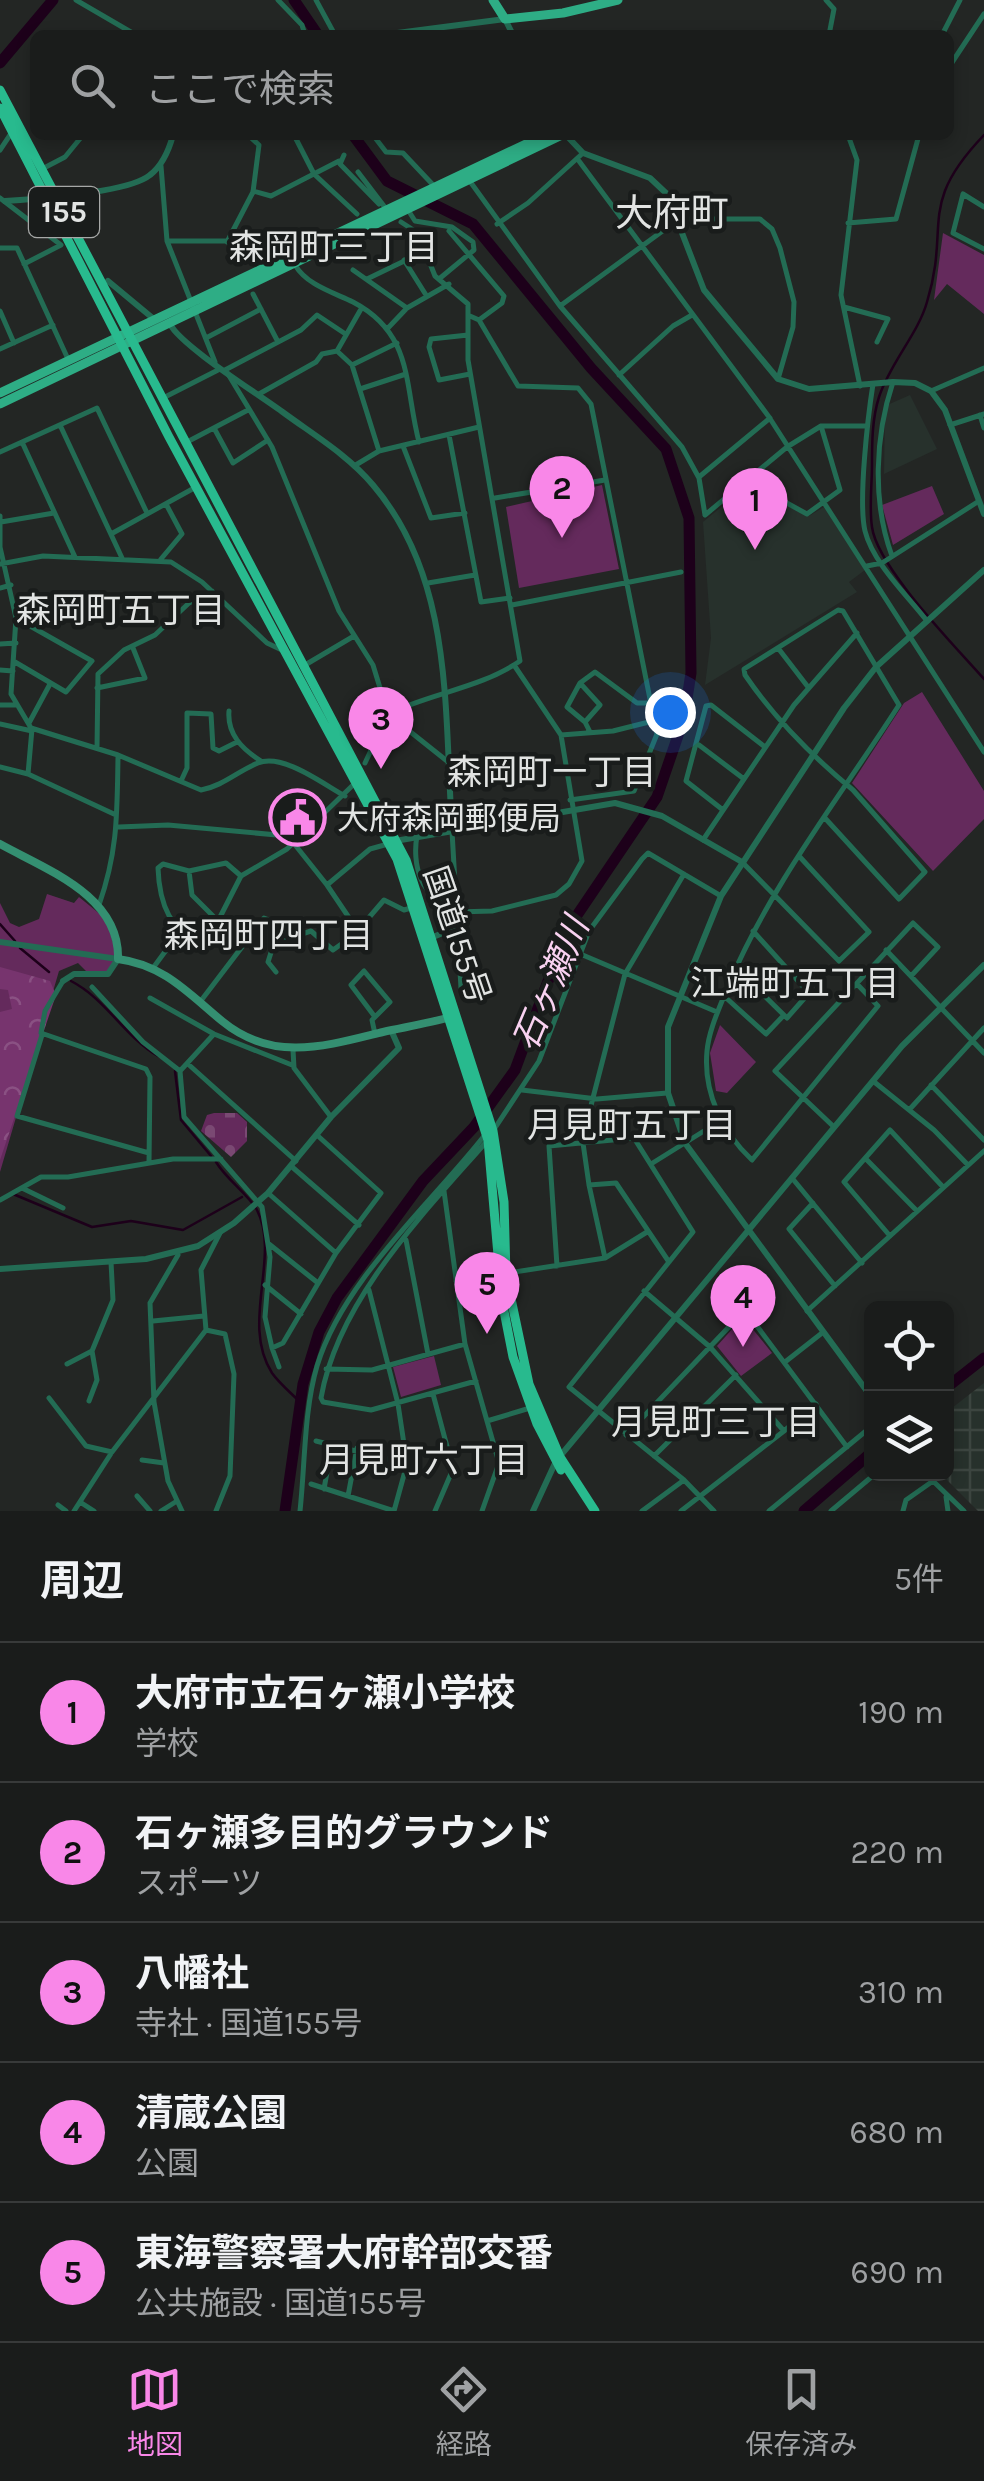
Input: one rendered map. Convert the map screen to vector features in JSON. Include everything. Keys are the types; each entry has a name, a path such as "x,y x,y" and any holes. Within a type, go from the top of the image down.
{"highway":[{"name":"国道155号","path":"0,90 42,169 52,198"},
{"name":"国道155号","path":"0,108 52,198 198,487 393,842 413,907 483,1093 506,1329 530,1408 592,1511"},
{"name":"国道155号","path":"125,340 304,665 393,842 433,937 489,1132"},
{"name":"国道155号","path":"503,1276 529,1384 558,1459"}],"main road":[{"path":"493,0 506,19 618,0"},
{"path":"0,404 125,340 154,320 295,265 535,140"},
{"path":"437,189 470,180 554,140"},
{"path":"0,394 69,361 170,324 194,307 383,207 408,206"},
{"path":"0,844 99,905 115,925 118,959 152,968 251,1038 292,1050 332,1048 454,1016"}],"street":[{"path":"76,0 127,30"},
{"path":"278,0 302,24 303,30"},
{"path":"316,0 333,30"},
{"path":"826,0 834,8 830,30"},
{"path":"945,30 960,0"},
{"path":"954,59 984,14"},
{"path":"421,30 506,19 511,30"},
{"path":"0,150 12,132"},
{"path":"42,169 65,157 79,140"},
{"path":"2,200 52,198 136,183 160,165 171,140"},
{"path":"227,242 253,191 259,145 254,140"},
{"path":"297,140 314,174 357,214"},
{"path":"377,140 386,152 403,153 437,189"},
{"path":"568,140 641,246 770,418 984,752"},
{"path":"850,140 856,160 840,282 860,386"},
{"path":"848,223 896,219 918,140"},
{"path":"581,157 650,178 667,194 704,290 727,323 778,379 810,389 915,383 931,391 950,425 984,514"},
{"path":"497,224 581,157"},
{"path":"253,191 271,196 341,158 383,207"},
{"path":"160,165 165,176 163,224 215,362"},
{"path":"358,172 383,207"},
{"path":"470,180 497,224 560,306 674,436 699,477 705,515 787,447 821,426 866,426"},
{"path":"984,207 963,194 952,232 984,250"},
{"path":"2,200 62,245 24,264"},
{"path":"408,206 415,221 440,223 465,234 474,245 439,279"},
{"path":"560,306 679,219 748,217 772,228 794,302 793,327 778,379"},
{"path":"364,763 388,714 442,691 493,679 521,657 470,374 470,316 464,296 439,279 429,266 417,232 401,222"},
{"path":"449,231 470,252 505,300 480,320"},
{"path":"168,241 252,240 280,263"},
{"path":"0,248 17,248 69,361"},
{"path":"368,279 426,251"},
{"path":"404,260 428,296"},
{"path":"295,265 316,285 361,308 388,328 406,374 419,442"},
{"path":"353,270 406,308"},
{"path":"108,281 154,320"},
{"path":"388,328 406,308 449,284"},
{"path":"253,294 278,342"},
{"path":"844,307 888,318 877,342"},
{"path":"206,338 260,308"},
{"path":"160,399 226,370 317,315 349,333 361,308"},
{"path":"0,311 14,343"},
{"path":"620,376 673,326 692,315"},
{"path":"326,884 370,849 393,842 634,791 658,734 587,394 563,384 518,386 480,320 470,316"},
{"path":"170,324 354,466 389,506 428,583 438,624 460,988"},
{"path":"0,349 53,325"},
{"path":"337,350 344,333"},
{"path":"468,335 431,339 428,347 439,380 470,374"},
{"path":"352,365 397,343"},
{"path":"337,350 352,365 379,451"},
{"path":"259,394 316,362 322,354 337,350"},
{"path":"931,391 984,368"},
{"path":"226,370 268,440 332,596 372,665 388,714 447,761"},
{"path":"360,389 406,374"},
{"path":"884,383 866,426 865,531 882,563 927,621"},
{"path":"884,383 879,509 892,556"},
{"path":"0,452 97,408 147,514"},
{"path":"184,444 248,410"},
{"path":"950,425 982,414 984,428"},
{"path":"699,477 770,418"},
{"path":"60,425 122,559"},
{"path":"760,470 784,502 807,514 824,502 840,490 821,426"},
{"path":"354,466 379,451 479,427"},
{"path":"214,428 232,462 268,440"},
{"path":"449,434 481,602 511,601 681,572"},
{"path":"22,442 75,557"},
{"path":"403,446 431,518 465,513"},
{"path":"494,498 605,480"},
{"path":"111,534 198,487"},
{"path":"867,566 882,563 979,501"},
{"path":"160,560 182,534 166,504"},
{"path":"31,728 11,694 16,618 2,564 0,519 54,513"},
{"path":"2,564 42,556 172,562 212,591 258,635 288,653"},
{"path":"867,1391 686,1144 668,1093 668,1027 720,896 844,708 876,667 984,570"},
{"path":"428,583 475,575"},
{"path":"0,588 10,585"},
{"path":"97,749 98,674 132,647 155,635 188,603 212,591"},
{"path":"824,817 900,899 925,872 846,784 781,723 744,670 843,610 899,705 846,784 824,817 774,894 753,930 717,1012 706,1053 720,1121 752,1160 878,1006 857,984"},
{"path":"15,662 66,692 92,662 16,618"},
{"path":"703,840 781,723 857,633"},
{"path":"304,665 354,636"},
{"path":"0,644 16,643"},
{"path":"97,688 145,678 132,647"},
{"path":"778,648 808,687"},
{"path":"456,912 492,911 561,892 582,861 561,735 514,666"},
{"path":"0,670 13,671"},
{"path":"590,732 567,707 580,682 595,672 637,703 650,703"},
{"path":"580,682 600,705 584,722"},
{"path":"28,774 31,728 50,684"},
{"path":"723,810 686,781 706,706 711,704 765,747"},
{"path":"0,705 15,705"},
{"path":"229,711 229,725 237,742 261,761"},
{"path":"181,782 187,768 186,713 211,714 213,748 219,751 237,742"},
{"path":"561,735 653,721"},
{"path":"0,724 31,728 118,755 201,790 214,788 261,761 278,761 345,796"},
{"path":"698,745 744,779"},
{"path":"99,905 114,862 119,826 118,755"},
{"path":"0,768 28,774 116,815"},
{"path":"241,876 226,863 189,871 163,864 158,868 160,903 180,930 198,942 218,922 241,876 293,842 352,786"},
{"path":"571,804 637,806 742,862 840,960 869,932 799,856"},
{"path":"119,826 168,825 279,834 293,842 358,931"},
{"path":"416,836 412,855 425,889 446,902 455,902"},
{"path":"476,1381 371,1410 323,1402 326,1369 342,1331 406,1240 522,1090 539,1061 578,954 599,916 648,853 720,896"},
{"path":"189,871 192,895 218,922"},
{"path":"605,1258 584,1142 591,1099 625,974 684,874"},
{"path":"277,941 311,931 333,950 358,931 384,900 404,910 413,907"},
{"path":"200,1002 264,918 269,920 277,941 268,962 276,972"},
{"path":"834,1126 776,1072 913,923 938,947 911,976"},
{"path":"433,937 455,928"},
{"path":"152,968 180,930"},
{"path":"736,968 787,1018 809,992 753,930"},
{"path":"0,942 118,959 108,974 74,974 63,980 44,1011 42,1034 17,1116 148,1154"},
{"path":"886,950 984,1052"},
{"path":"578,954 717,1012"},
{"path":"532,1511 558,1459 834,1126 940,1007 984,965"},
{"path":"375,1034 372,1020 376,1016 390,1002 364,971 351,985 376,1016"},
{"path":"92,988 143,1042 180,1071 184,1117 255,1204 269,1244 265,1317 280,1367"},
{"path":"724,996 766,1034 784,1015"},
{"path":"150,998 214,1034 292,1065 331,1117"},
{"path":"909,1110 984,1028"},
{"path":"0,1269 178,1254 220,1233 268,1193 331,1117 399,1048 391,1030"},
{"path":"42,1034 146,1068 150,1076 148,1163"},
{"path":"180,1071 214,1034"},
{"path":"292,1050 292,1065"},
{"path":"188,1064 359,1225"},
{"path":"873,1081 968,1165"},
{"path":"930,1085 984,1140"},
{"path":"522,1090 591,1099 668,1093"},
{"path":"651,1164 720,1121"},
{"path":"890,1236 844,1182 890,1130 943,1187"},
{"path":"300,1511 317,1365 335,1325 414,1216 489,1132"},
{"path":"272,1348 282,1343 336,1253 381,1193 318,1136"},
{"path":"558,1266 549,1146 634,1138 693,1232 569,1387 684,1480 714,1511"},
{"path":"807,1312 984,1151"},
{"path":"866,1158 918,1212"},
{"path":"0,1200 41,1177 72,1176 148,1163 221,1160"},
{"path":"792,1178 862,1263"},
{"path":"589,1185 616,1183 668,1262"},
{"path":"24,1189 64,1208"},
{"path":"444,1191 465,1344 499,1467 482,1511"},
{"path":"268,1193 336,1253"},
{"path":"812,1203 789,1229 835,1286"},
{"path":"456,1281 605,1258 647,1232"},
{"path":"74,1511 112,1452 206,1330 201,1270 220,1233"},
{"path":"406,1240 428,1354"},
{"path":"269,1244 318,1283"},
{"path":"178,1254 150,1303 154,1402 166,1463 182,1511"},
{"path":"89,1401 98,1380 92,1351 113,1300 110,1262"},
{"path":"265,1285 301,1314"},
{"path":"311,1484 394,1511 408,1464 398,1404 369,1290"},
{"path":"644,1291 710,1347 784,1431"},
{"path":"626,1435 745,1310 848,1447"},
{"path":"152,1322 204,1316"},
{"path":"206,1330 225,1334 232,1348 234,1374 230,1476 216,1511"},
{"path":"784,1362 822,1333"},
{"path":"326,1369 388,1365 465,1344"},
{"path":"67,1364 92,1351"},
{"path":"654,1456 736,1376"},
{"path":"433,1394 452,1469 436,1511"},
{"path":"49,1398 86,1446 112,1452"},
{"path":"681,1511 816,1404"},
{"path":"487,1422 530,1408"},
{"path":"770,1511 864,1433"},
{"path":"316,1441 408,1464"},
{"path":"324,1488 332,1444"},
{"path":"348,1496 356,1448"},
{"path":"142,1460 166,1463"},
{"path":"642,1511 684,1480"},
{"path":"831,1511 867,1481"},
{"path":"904,1511 906,1500 926,1481"},
{"path":"934,1481 964,1511"},
{"path":"946,1494 948,1511"},
{"path":"137,1496 146,1509"},
{"path":"161,1511 177,1501"},
{"path":"80,1502 94,1511"},
{"path":"58,1505 66,1511"}],"shaded area":[{"path":"910,395 937,449 884,474 885,406"},
{"path":"759,476 780,502 809,516 824,507 865,570 849,582 857,592 705,685 711,638 703,522"},
{"path":"984,1383 984,1511 978,1511 948,1481 954,1481 954,1407"}],"green space":[{"path":"943,233 984,255 984,314 947,284 934,300"},
{"path":"602,485 619,569 519,588 506,507"},
{"path":"932,486 944,514 893,545 882,505"},
{"path":"922,692 984,791 984,819 933,871 852,783 904,703"},
{"path":"47,894 74,903 79,897 106,919 118,959 108,974 88,973 78,963 59,971 0,1172 0,903 10,923 19,927 39,919"},
{"path":"0,967 50,981 56,995 0,1160 0,1012 12,1009 8,990 0,989"},
{"path":"720,1025 756,1062 727,1093 716,1091 710,1053"},
{"path":"237,1113 247,1122 247,1141 231,1157 201,1131 207,1115"},
{"path":"743,1317 772,1353 741,1376 717,1346"},
{"path":"434,1356 441,1385 401,1397 393,1367"}],"waterway":[{"path":"0,63 53,0"},
{"name":"石ヶ瀬川","path":"294,0 315,30"},
{"path":"984,135 963,159 942,198 934,275 927,302 879,397 873,431 871,504 872,527 888,563 919,606 984,679"},
{"name":"石ヶ瀬川","path":"285,1511 303,1384 319,1332 337,1298 423,1181 474,1127 515,1070 567,930 657,797 684,718 691,673 689,518 666,449 591,368 473,224 387,181 357,140"},
{"path":"0,924 15,941"},
{"path":"20,948 49,972"},
{"path":"71,981 158,1056"},
{"path":"175,1071 181,1120 211,1156"},
{"path":"216,1162 257,1210 265,1248 260,1312 263,1354 275,1377 300,1402"},
{"path":"13,1194 92,1227 131,1221 183,1230 242,1197"},
{"path":"954,1382 984,1358"},
{"path":"804,1511 864,1459"}],"place":[{"name":"石ヶ瀬多目的グラウンド","path":"562,538"},
{"name":"大府市立石ヶ瀬小学校","path":"755,550"},
{"name":"八幡社","path":"381,769"},
{"name":"大府森岡郵便局","path":"298,818"},
{"name":"東海警察署大府幹部交番","path":"487,1334"},
{"name":"清蔵公園","path":"743,1347"}],"district":[{"name":"大府町","path":"672,213"},
{"name":"森岡町三丁目","path":"334,247"},
{"name":"森岡町五丁目","path":"121,610"},
{"name":"森岡町一丁目","path":"552,772"},
{"name":"森岡町四丁目","path":"269,935"},
{"name":"江端町五丁目","path":"795,983"},
{"name":"月見町五丁目","path":"632,1125"},
{"name":"月見町三丁目","path":"716,1422"},
{"name":"月見町六丁目","path":"424,1460"}]}
